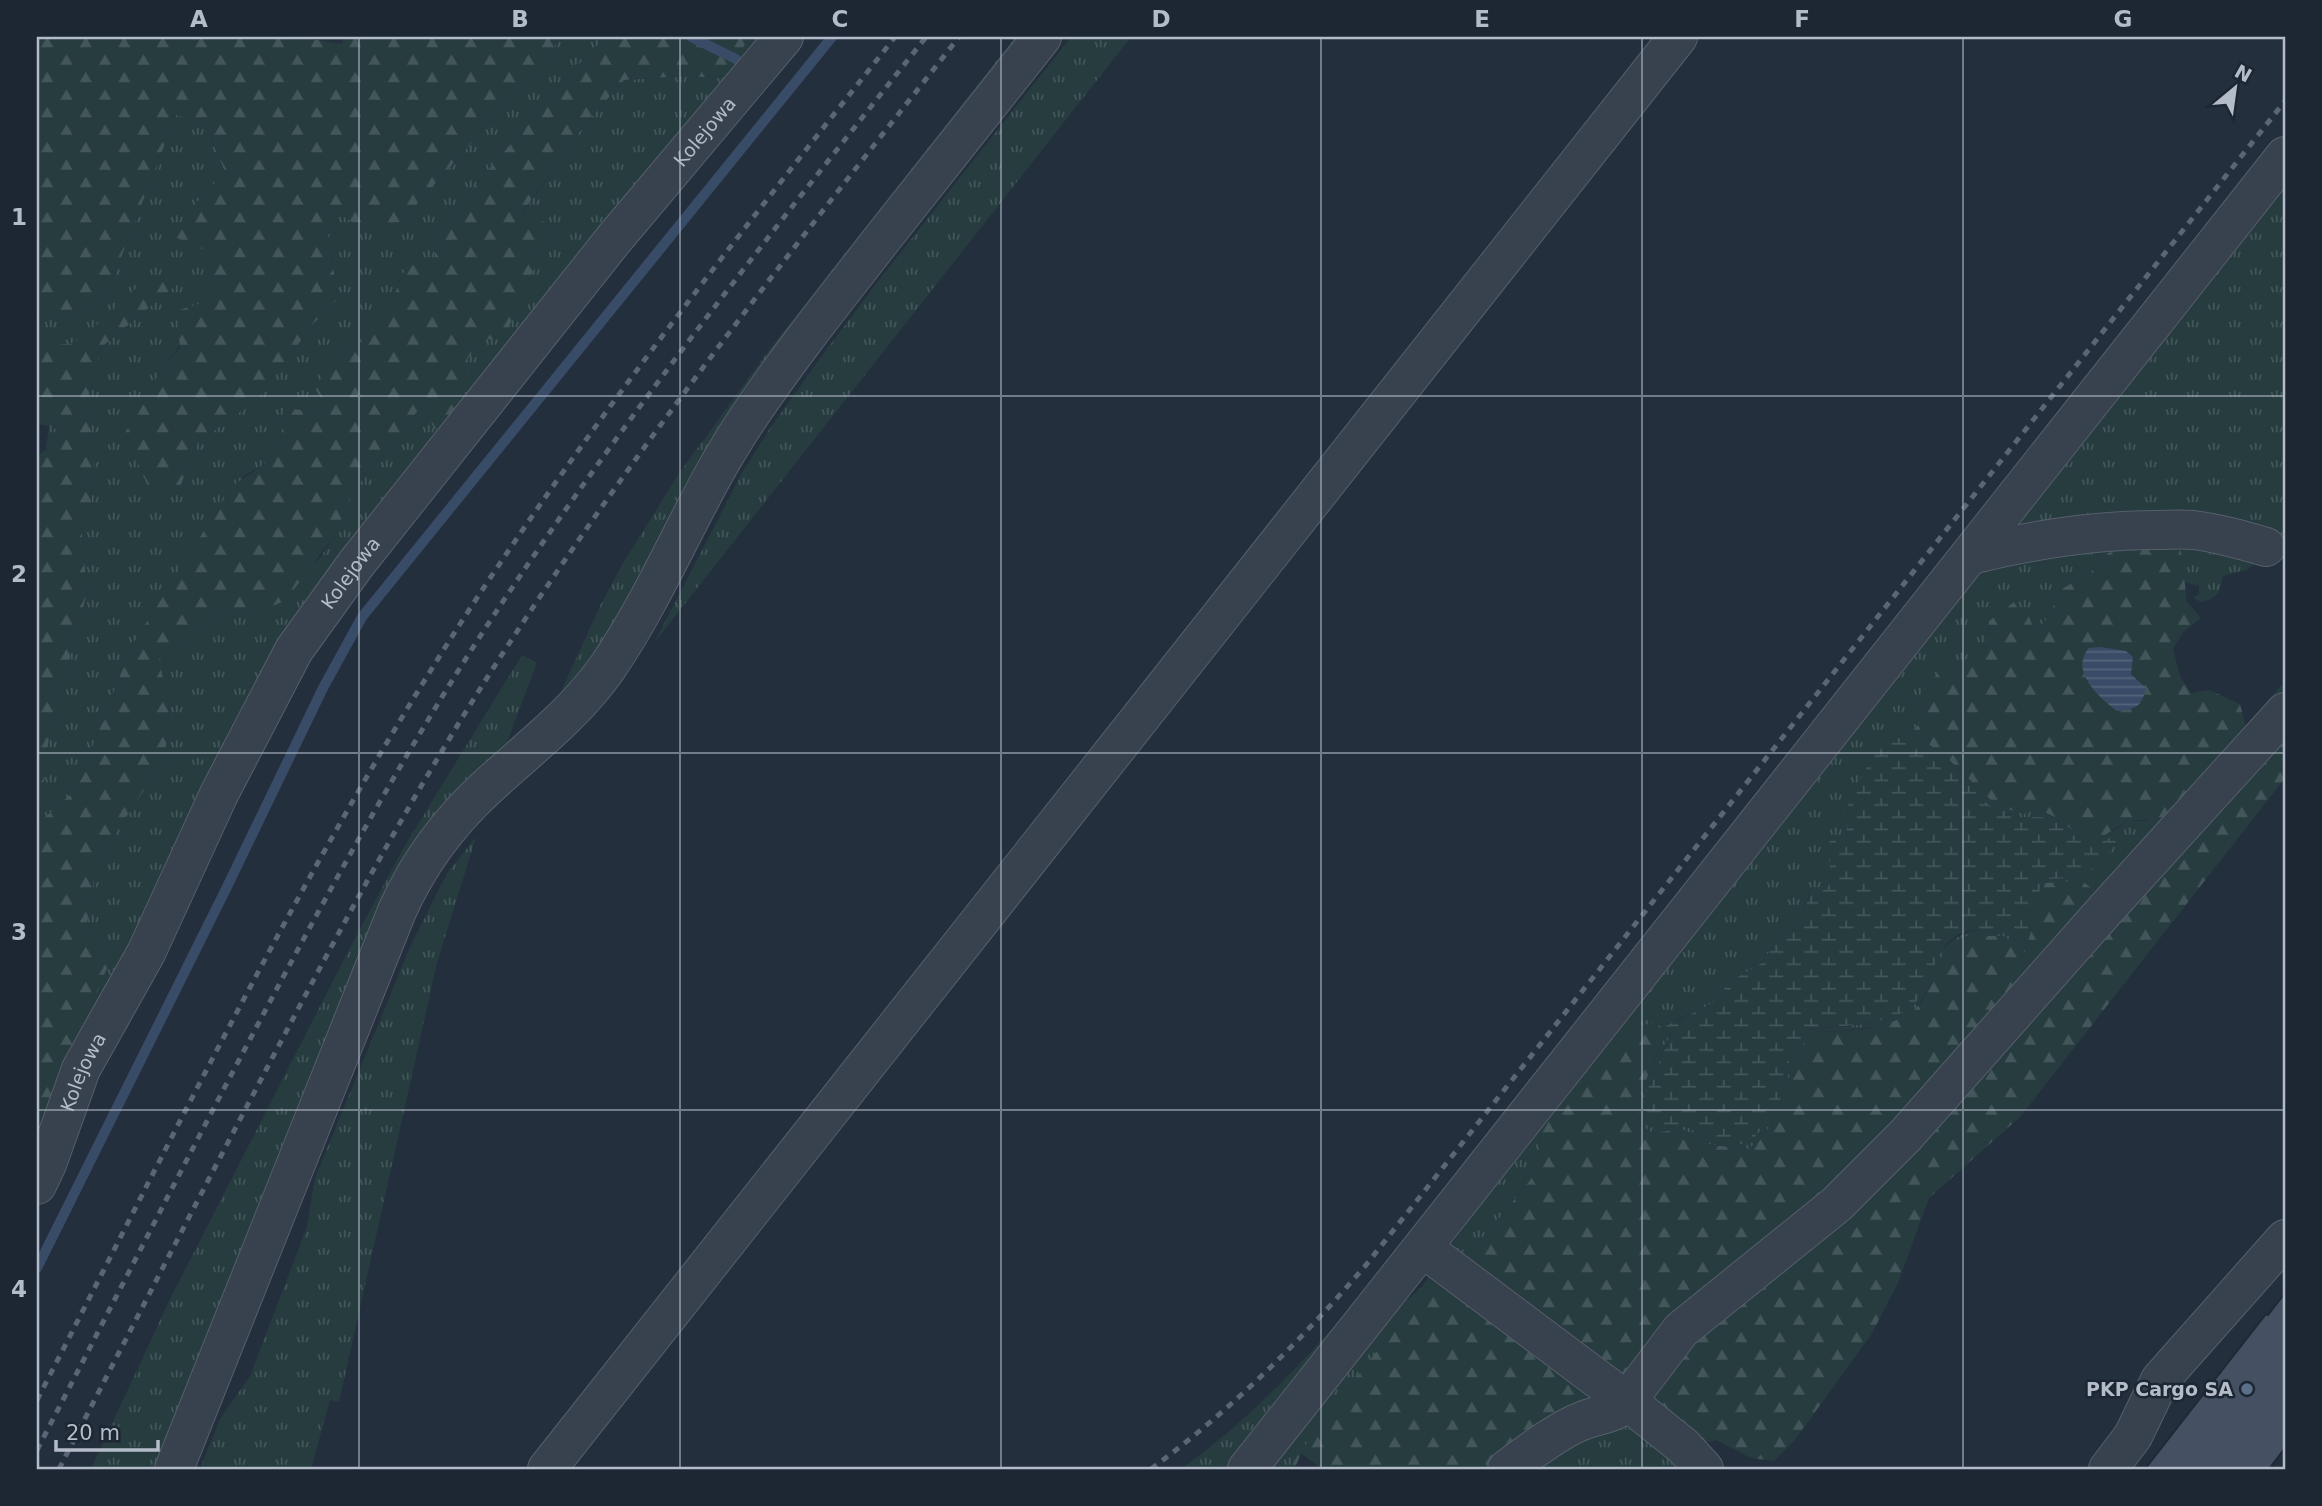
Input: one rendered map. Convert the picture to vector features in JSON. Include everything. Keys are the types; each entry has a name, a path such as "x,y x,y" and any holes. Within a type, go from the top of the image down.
{"lane":[{"name":"Kolejowa","path":"37,1185 81,1069 146,953 219,794 294,650 356,564 605,250 784,37"},
{"path":"174,1469 397,911 424,860 485,788 553,729 599,679 634,625 714,473 750,414 821,316 1042,37"},
{"path":"547,1469 1678,37"},
{"path":"1247,1469 2285,156"},
{"path":"1970,555 2075,534 2132,530 2191,530 2220,534 2266,547"},
{"path":"1507,1469 1582,1421 1619,1409 1681,1330 1837,1205 1905,1136 2285,712"},
{"path":"2108,1469 2133,1436 2160,1380 2285,1238"},
{"path":"1423,1248 1627,1401 1683,1446 1704,1469"}],"green space":[{"path":"37,37 298,37 342,44 344,37 559,37 543,70 523,85 401,222 360,227 323,204 338,299 313,324 258,399 198,442 180,487 152,496 125,433 158,375 180,347 176,311 214,299 211,253 175,237 197,202 225,172 206,125 176,115 107,294 63,319 37,315"},
{"path":"559,37 606,37 580,63 463,200 441,230 434,258 400,278 393,303 372,322 361,343 328,362 327,408 310,411 284,409 281,436 265,464 245,475 131,647 76,789 39,824 49,737 87,593 81,523 91,505 94,449 87,398 97,374 98,350 175,285 143,282 97,326 66,345 37,348 37,315 63,319 107,294 176,114 206,125 225,173 197,202 211,253 214,299 158,375 180,487 198,442 258,398 313,324 338,299 323,203 401,222 523,85 543,70"},
{"path":"606,37 750,37 723,78 683,76 624,80 583,127 522,213 554,226 504,338 481,340 464,364 462,416 436,430 429,420 425,400 394,445 366,473 349,500 335,535 285,601 254,613 228,609 159,659 169,708 165,759 96,862 87,924 111,960 75,1038 37,1148 37,455 52,447 56,430 48,413 47,399 37,396 37,348 71,344 92,329 143,282 167,276 175,286 98,350 97,374 87,398 94,449 91,506 81,523 87,593 49,737 39,823 76,789 131,647 232,486 265,464 281,436 284,408 310,411 327,408 316,390 328,362 361,343 385,304 393,303 404,271 434,258 441,230 463,200 580,63"},
{"path":"750,37 774,37 369,526 47,1124 75,1038 111,960 87,924 96,862 165,759 169,708 158,659 228,609 254,613 320,558 335,535 349,500 366,473 394,445 425,400 429,420 465,381 464,364 538,260 554,227 522,214 583,127 624,80 683,76 723,78"},
{"path":"1015,37 1022,37 619,616 589,664 558,698 623,563 678,475 772,346"},
{"path":"1071,37 1131,37 654,643 742,473 771,427 882,276"},
{"path":"2285,189 2285,549 2282,547 2246,570 2223,576 2218,594 2201,602 2193,598 2199,594 2199,586 2184,582 2183,574 2121,547 2108,553 2090,573 2063,588 2044,623 2034,629 2027,612 1989,621 1985,653 1943,668 1917,699 1928,715 1909,734 1919,737 1945,756 1968,779 2060,819 2075,832 2114,831 2127,821 2147,821 2246,727 2285,681 2285,734 2122,911 2046,883 2025,952 1942,956 1921,1001 1903,1018 1878,1026 1810,1032 1791,1066 1787,1097 1767,1131 1749,1149 1711,1145 1682,1129 1652,1133 1639,1123 1641,1092 1666,1034 1633,1029 1600,1053 1982,567","holes":["1967,784 1989,805 2019,817 2042,817 2057,823 2081,840 2098,845 2079,878 2043,879 2022,945 2004,934 1983,930 1959,936 1943,951 1912,1005 1906,1010 1871,1023 1807,1030 1790,1058 1783,1092 1711,1140 1685,1126 1645,1122 1646,1093 1676,1020 1709,1005 1733,980 1760,964 1778,940 1790,933 1803,915 1810,891 1820,893 1830,883 1833,866 1828,846 1846,845 1848,802"]},
{"path":"37,396 47,399 48,413 56,430 52,447 46,449 49,426 37,424"},
{"path":"2180,542 2187,602 2201,618 2183,632 2173,649 2180,676 2191,693 2209,690 2240,704 2246,727 2170,819 2127,821 2094,842 2038,809 2023,814 1996,805 1945,756 1919,737 1909,734 1928,715 1917,699 1943,667 1985,653 1989,621 2014,602 2027,612 2034,629 2044,623 2063,588 2090,573 2108,553 2121,547","holes":["2100,647 2133,657 2131,674 2139,680 2097,691 2086,681"]},
{"path":"522,655 537,663 504,750 457,795 158,1469 91,1469 170,1299 355,938 404,847"},
{"path":"2285,734 2285,778 2020,1117 1929,1198 1898,1283 1871,1335 1794,1441 1774,1461 1751,1458 1716,1440 1699,1444 1588,1396 1545,1423 1483,1469 1322,1469 1301,1453 1295,1468 1288,1469 1408,1310 1488,1232 1531,1179 1540,1150 1539,1129 1600,1053 1633,1029 1656,1021 1666,1033 1641,1092 1639,1123 1652,1133 1682,1129 1711,1145 1749,1149 1767,1131 1786,1097 1791,1066 1810,1032 1856,1030 1903,1017 1915,1009 1924,998 1941,958 1964,936 2004,936 2025,952 2045,883 2082,881 2122,911"},
{"path":"1907,737 1940,757 1989,805 2019,817 2042,817 2057,823 2081,840 2098,844 2109,838 2118,842 2097,865 2079,878 2043,879 2023,946 1997,932 1963,932 1942,950 1924,990 1907,1010 1871,1023 1807,1030 1790,1058 1779,1102 1761,1130 1747,1145 1711,1140 1685,1126 1653,1128 1645,1122 1646,1093 1671,1034 1666,1026 1709,1005 1733,980 1760,964 1778,940 1790,933 1803,915 1811,890 1820,893 1831,882 1828,845 1832,836 1846,844 1848,802 1873,756 1886,740"},
{"path":"476,837 437,963 339,1402 330,1400 311,1469 200,1469 220,1419 250,1376 307,1227 315,1178 410,947 447,873"},
{"path":"1539,1129 1540,1150 1531,1179 1488,1232 1408,1310 1288,1469 1272,1469 1403,1303 1421,1288 1487,1194"},
{"path":"1364,1292 1231,1469 1181,1469 1231,1430 1278,1386"},
{"path":"1600,1389 1685,1469 1484,1469 1587,1395"}],"water":[{"path":"2089,648 2126,651 2133,657 2131,674 2146,688 2137,706 2117,711 2089,683 2082,666 2084,657"}],"building":[{"name":"PKP Cargo SA","path":"2285,1293 2285,1448 2269,1469 2145,1469 2266,1314 2268,1315"}],"waterway":[{"path":"691,37 736,59"},
{"path":"37,1268 323,688 362,617 832,37"}],"railway":[{"path":"37,1400 188,1105 292,910 346,813 460,624 616,398 726,252 895,37"},
{"path":"37,1450 295,954 384,794 446,690 531,560 639,407 926,37"},
{"path":"59,1469 380,858 503,653 556,573 667,417 959,37"},
{"path":"1151,1469 1237,1399 1316,1321 1366,1265 2285,101"}],"place":[{"name":"PKP Cargo SA","path":"2247,1389"}]}
